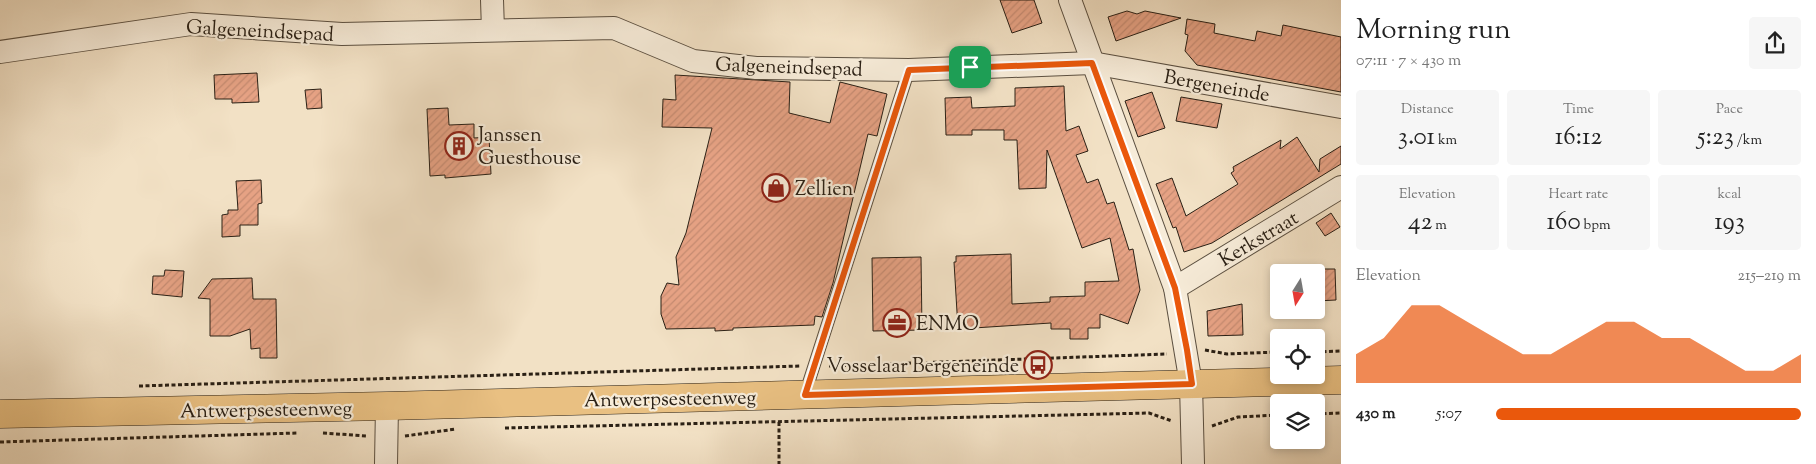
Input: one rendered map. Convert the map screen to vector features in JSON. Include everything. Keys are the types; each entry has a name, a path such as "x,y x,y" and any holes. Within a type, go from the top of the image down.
{"main road":[{"name":"Antwerpsesteenweg","path":"0,414 387,406 1341,380"}],"street":[{"path":"492,0 493,30"},
{"path":"1070,0 1175,288 1192,384 1193,464"},
{"name":"Galgeneindsepad","path":"0,52 190,24 342,34 614,28 693,61 756,68 909,70 1092,63"},
{"name":"Bergeneinde","path":"1092,63 1341,107"},
{"name":"Kerkstraat","path":"1175,288 1341,187"},
{"path":"386,464 387,406"}],"lane":[{"path":"792,395 814,366 909,70"}],"path":[{"path":"131,386 1164,356 1172,351 1187,350 1227,354 1270,352"},
{"path":"1325,352 1341,351"},
{"path":"779,464 779,422 792,395"},
{"path":"504,428 1149,413 1192,427 1211,426 1238,417 1270,415"},
{"path":"1325,414 1341,413"},
{"path":"315,433 386,436 464,429"},
{"path":"0,442 305,433"}],"building":[{"path":"1000,0 1034,0 1042,23 1012,33"},
{"path":"1127,11 1137,14 1145,11 1181,18 1116,41 1108,17"},
{"path":"1187,19 1215,24 1214,33 1255,41 1257,31 1281,36 1283,25 1341,37 1341,92 1197,65 1185,51 1188,35 1185,34"},
{"path":"257,73 259,102 232,103 232,99 215,99 214,75"},
{"name":"Zellien","path":"675,75 790,82 789,113 830,123 840,82 887,94 877,136 868,134 833,283 822,317 815,316 814,325 733,328 733,330 715,331 715,328 666,329 661,314 661,296 667,283 679,285 676,257 686,233 712,128 662,127 663,99 676,100"},
{"path":"1064,86 1066,131 1079,126 1088,151 1076,155 1087,183 1098,179 1107,204 1114,202 1129,250 1133,249 1140,290 1128,324 1100,314 1100,328 1088,328 1088,339 1070,339 1070,329 1051,329 1051,323 958,329 954,262 956,262 956,256 1011,254 1012,304 1050,302 1050,297 1085,296 1085,282 1119,281 1110,238 1082,248 1047,150 1046,188 1019,189 1017,140 1004,140 1004,130 972,130 972,135 946,135 945,98 971,97 972,108 1015,106 1015,88"},
{"path":"321,89 322,108 307,109 305,90"},
{"path":"1152,92 1165,128 1138,137 1125,101"},
{"path":"1181,97 1222,104 1217,128 1176,121"},
{"name":"Janssen Guesthouse","path":"448,108 449,125 474,124 474,138 489,137 491,174 445,178 445,175 430,176 427,109"},
{"path":"1297,137 1319,172 1320,159 1341,146 1341,164 1212,243 1184,252 1176,227 1173,228 1156,184 1172,178 1186,216 1238,184 1231,173 1234,171 1233,167 1281,140 1280,149"},
{"path":"261,180 262,203 258,204 258,225 240,225 240,236 222,237 222,215 228,214 228,210 238,210 236,181"},
{"path":"1331,213 1340,227 1325,236 1316,223"},
{"path":"921,257 922,330 873,331 872,258"},
{"path":"1325,269 1335,269 1336,300 1325,301"},
{"path":"165,270 184,271 182,297 152,294 153,276 164,276"},
{"path":"252,278 253,299 276,299 277,358 260,358 260,348 251,349 250,329 230,336 210,336 210,299 198,298 212,279"},
{"path":"1242,304 1243,335 1208,336 1207,311"}],"place":[{"name":"Janssen Guesthouse","path":"459,146"},
{"name":"Zellien","path":"776,188"},
{"name":"ENMO","path":"897,323"},
{"name":"Vosselaar Bergeneinde","path":"1038,365"}],"route":[{"path":"1092,63 1175,288 1192,384 805,395 909,70 970,67 1092,63"}]}
